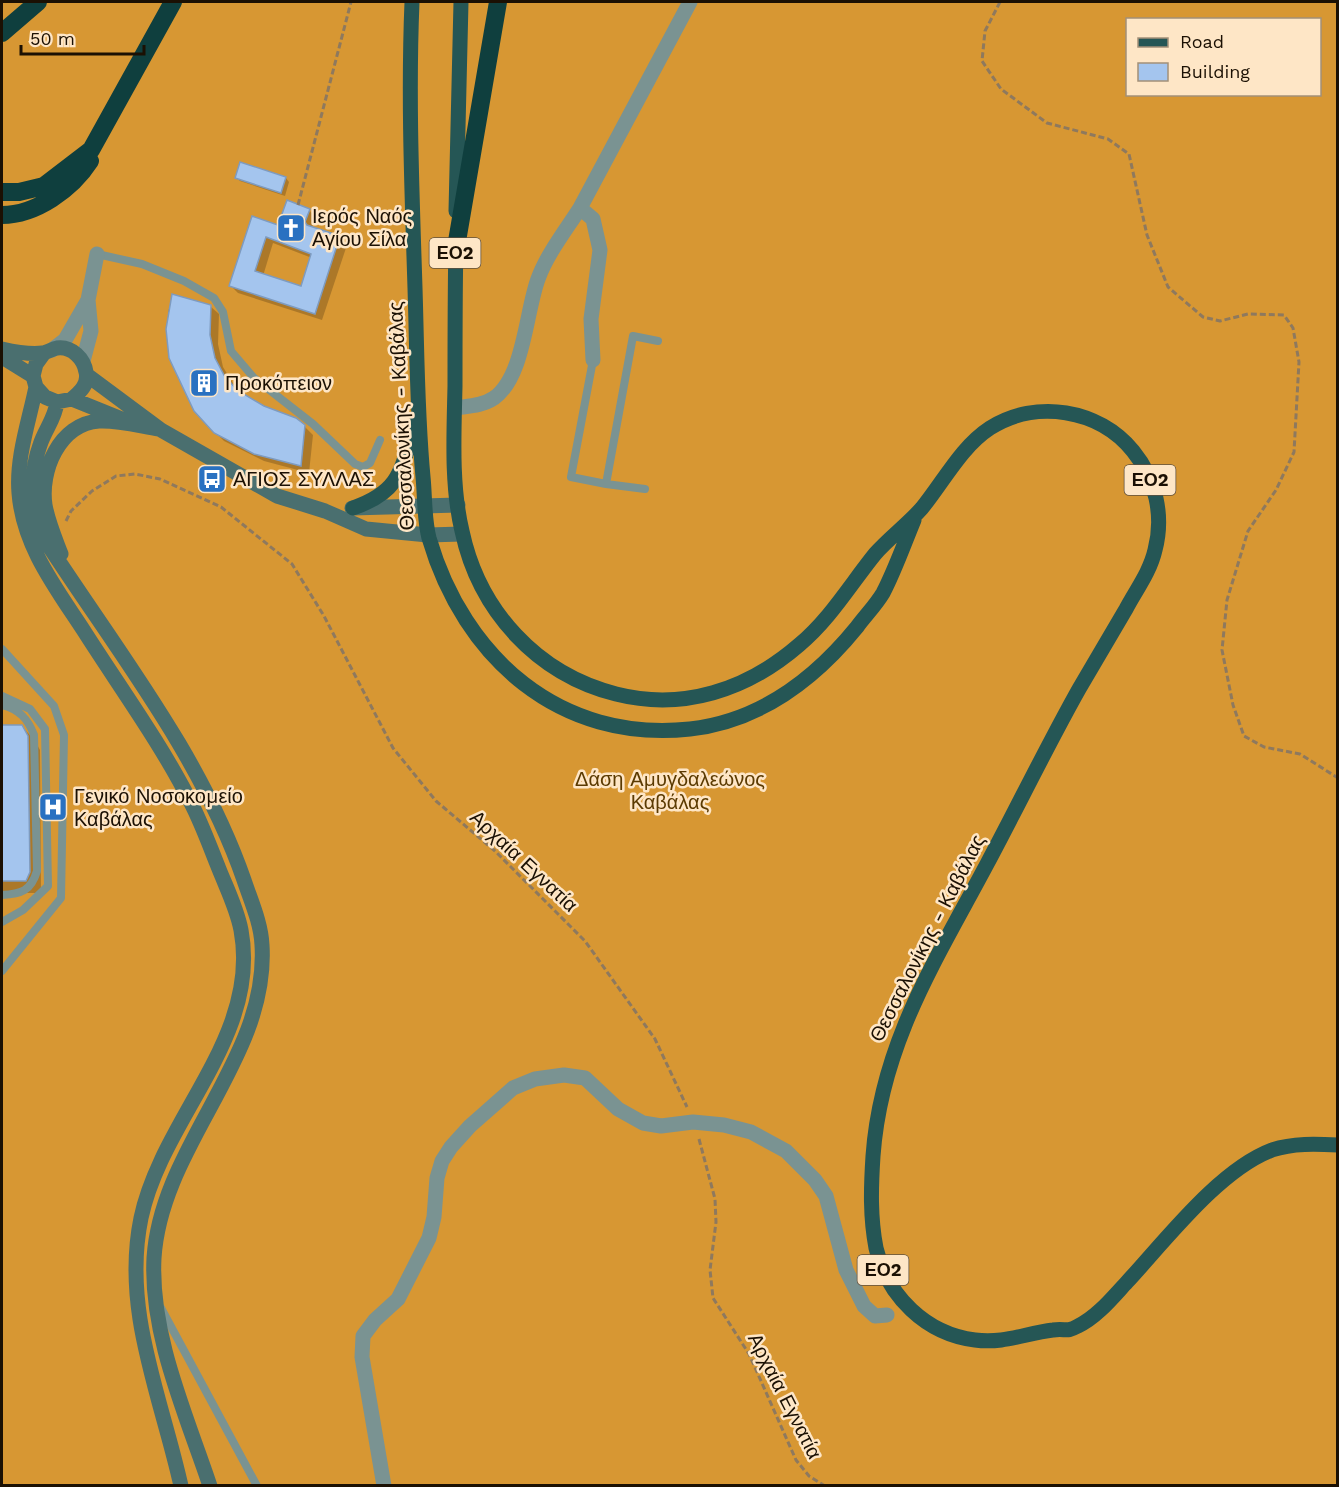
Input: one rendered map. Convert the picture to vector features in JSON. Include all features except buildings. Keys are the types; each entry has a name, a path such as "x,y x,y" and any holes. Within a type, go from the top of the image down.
{"highway":[{"path":"2,33 38,2"},
{"path":"2,192 26,191 44,186 91,150 173,2"},
{"path":"455,253 498,2"},
{"path":"2,215 23,212 56,195 83,171 90,161 91,150"}],"main road":[{"name":"Θεσσαλονίκης - Καβάλας","path":"412,2 418,406 428,535 456,604 477,638 497,663 519,681 566,709 603,723 652,729 688,729 742,717 769,705 799,685 829,658 882,595 918,512"},
{"name":"Θεσσαλονίκης - Καβάλας","path":"461,2 454,408 462,534 483,588 495,608 517,639 538,659 575,680 610,693 666,702 723,690 770,666 798,647 840,603 875,555 918,512 968,447 986,431 1019,416 1055,412 1079,416 1101,425 1135,453 1154,488 1159,527 1150,566 1063,718 932,968 893,1049 877,1112 871,1204 880,1264 891,1287 926,1323 963,1338 999,1341 1024,1338 1048,1330 1072,1330 1105,1305 1223,1181 1247,1163 1270,1151 1291,1145 1338,1145"},
{"path":"352,508 382,496 391,486 402,465 418,406"}],"street":[{"path":"454,408 486,402 502,392 508,384 527,330 538,279 580,208 690,2"},
{"path":"580,208 592,219 600,250 591,319 593,360"},
{"path":"97,254 88,300 91,331 83,390 65,401 40,444 33,474 33,501 41,534 201,779 239,866 261,937 262,976 254,1015 170,1189 156,1244 155,1297 174,1377 210,1485"},
{"path":"88,300 65,340 36,364 35,382 18,474 19,493 28,539 50,578 187,794 241,929 245,961 240,1000 221,1045 157,1170 142,1215 137,1243 135,1295 143,1344 181,1485"},
{"path":"2,348 20,353 48,352 58,348 72,351 85,368 161,430 277,496 325,511 366,529 428,535 462,534"},
{"path":"2,357 35,382 45,397 102,409 136,426"},
{"path":"70,579 45,504 47,477 54,452 62,440 99,421 161,430"},
{"path":"325,511 459,505"},
{"path":"384,1485 362,1357 363,1336 375,1320 398,1299 418,1262 432,1230 439,1169 457,1140 501,1098 519,1085 535,1079 564,1075 585,1078 618,1109 643,1123 661,1126 693,1122 718,1124 751,1132 779,1146 797,1160 815,1180 829,1203 846,1270 864,1306 875,1316 887,1315"}],"lane":[{"path":"97,254 142,264 184,281 213,298 223,312 231,351 254,378 313,424 356,465 363,467 370,463 380,440"},
{"path":"606,484 633,336 658,341"},
{"path":"593,360 571,477 645,489"},
{"path":"2,649 54,706 64,735 61,898 4,967"},
{"path":"2,696 30,709 45,729 48,886 23,910 2,922"},
{"path":"2,705 10,707 28,719 34,735 37,872 33,883 21,894 2,895"},
{"path":"155,1297 257,1485"}],"path":[{"path":"298,205 351,2"},
{"path":"1000,2 985,31 982,61 1001,88 1047,123 1108,139 1129,154 1147,235 1168,287 1203,317 1220,321 1248,314 1284,315 1293,328 1299,362 1294,452 1276,490 1248,531 1227,600 1222,650 1233,705 1244,736 1264,747 1300,754 1338,778"},
{"name":"Αρχαία Εγνατία","path":"64,523 71,512 92,491 116,476 135,474 160,479 221,507 292,564 324,616 393,748 436,801 495,851 585,941 655,1039 672,1071 693,1122 710,1174 716,1206 710,1270 711,1292 720,1312 749,1354 796,1460 809,1476 825,1485"}],"green space":[{"name":"Δάση Αμυγδαλεώνος Καβάλας","path":"2,2 1337,2 1337,1485 2,1485"}],"place":[{"name":"Ιερός Ναός Αγίου Σίλα","path":"291,228"},
{"name":"Προκόπειον","path":"204,383"},
{"name":"ΑΓΙΟΣ ΣΥΛΛΑΣ","path":"212,479"},
{"name":"Γενικό Νοσοκομείο Καβάλας","path":"53,807"}]}
